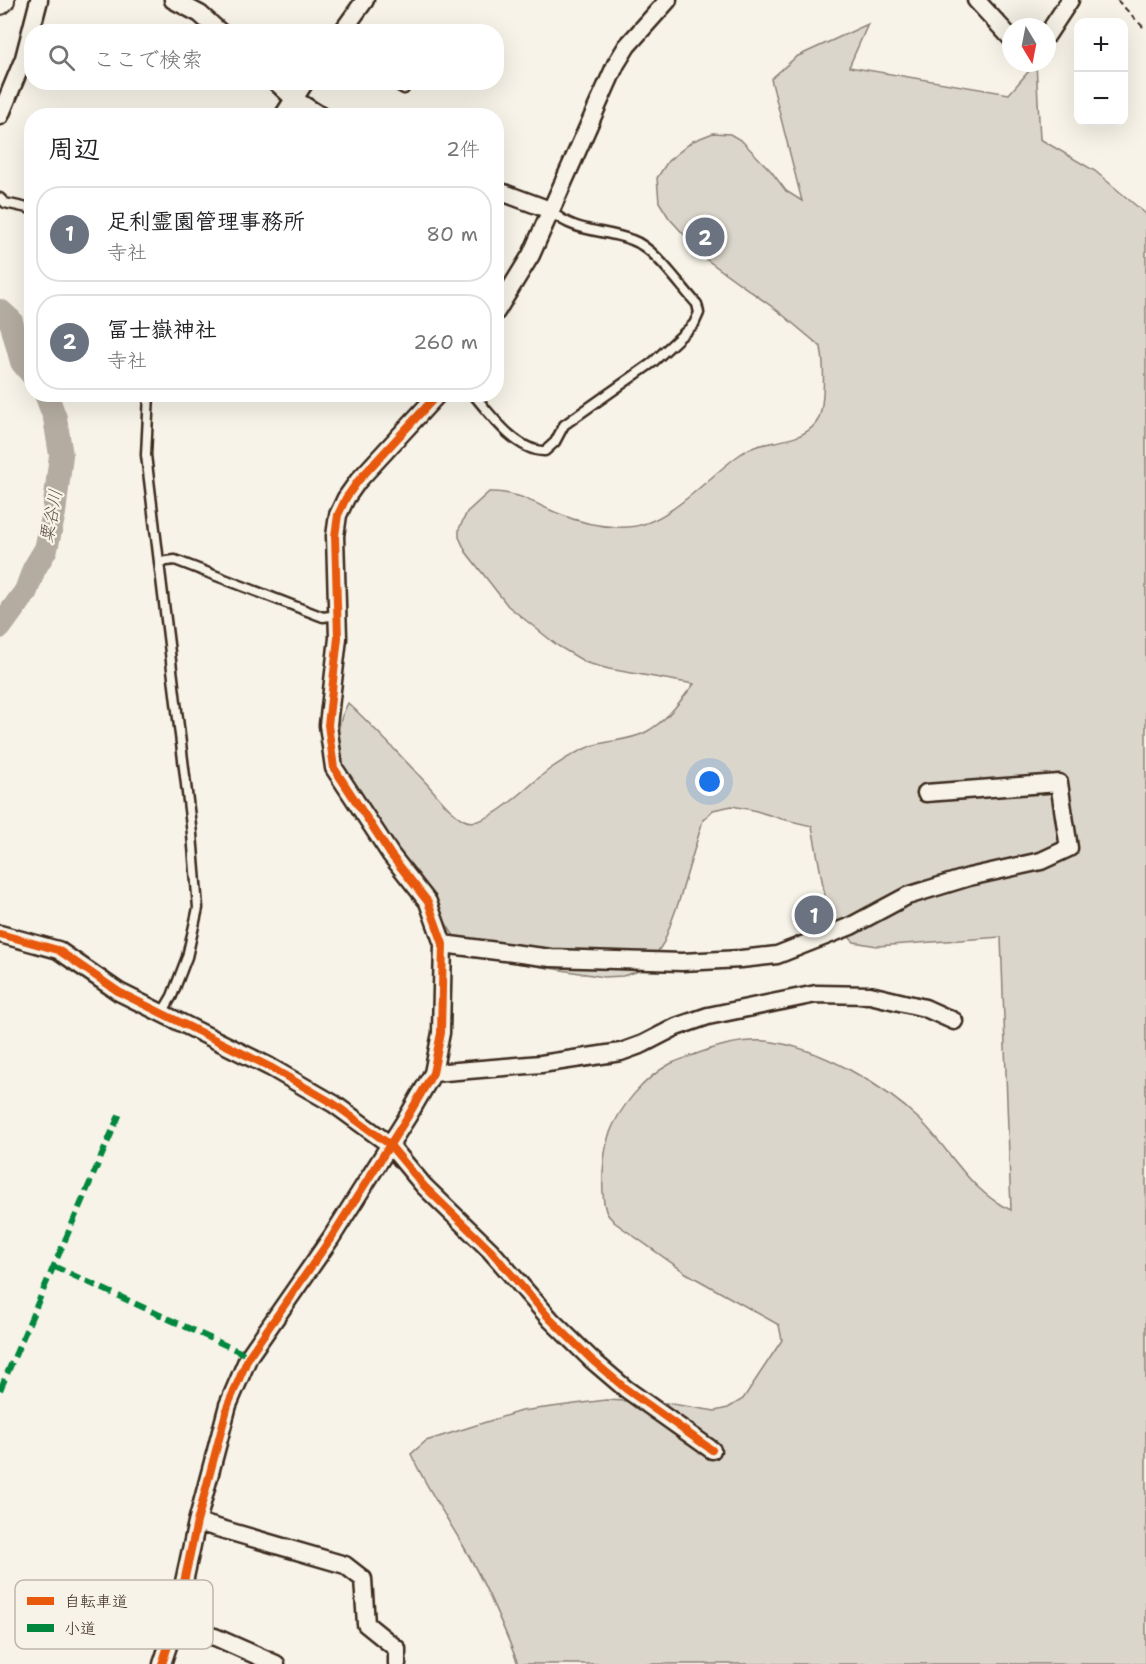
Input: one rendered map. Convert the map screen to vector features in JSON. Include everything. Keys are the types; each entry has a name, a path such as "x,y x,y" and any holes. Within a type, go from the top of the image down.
{"street":[{"path":"33,24 39,0"},
{"path":"348,24 365,0"},
{"path":"504,299 531,255 616,64 627,46 668,0"},
{"path":"976,0 1002,28"},
{"path":"1056,21 1070,0"},
{"path":"183,2 211,24"},
{"path":"0,116 24,58"},
{"path":"284,90 308,108"},
{"path":"288,108 300,90"},
{"path":"504,193 550,210"},
{"path":"184,1580 197,1522 228,1405 249,1356 331,1238 433,1073 441,1033 443,944 428,902 391,855 334,768 327,725 338,638 336,536 338,515 358,481 431,402"},
{"path":"443,944 551,958 682,962 777,955 850,926 907,896 969,877 1041,861 1070,848 1059,783 926,793"},
{"path":"0,934 58,950 119,992 270,1067 334,1104 389,1144 424,1186 490,1250 551,1320 592,1360 626,1389 712,1450"},
{"path":"433,1073 541,1064 621,1052 643,1044 676,1027 708,1016 816,994 870,995 925,1008 954,1021"},
{"path":"197,1522 345,1565 363,1579 366,1624 397,1649 397,1664"},
{"path":"213,1637 276,1664"},
{"path":"162,1664 167,1649"}],"lane":[{"path":"0,198 5,203 24,207"},
{"path":"480,402 513,438 526,448 536,452 545,451 555,442 564,425 652,363 694,324 699,313 696,304 652,253 633,240 588,230 562,221 550,210"},
{"path":"149,402 146,455 191,822 198,908 188,957 172,996 162,1013"},
{"path":"159,562 175,560 323,617 338,615"}],"path":[{"path":"1118,0 1146,30"}],"shaded area":[{"path":"868,24 849,67 1009,94 1028,72 1036,72 1040,139 1095,171 1146,214 1146,1664 518,1664 477,1572 411,1454 426,1441 521,1411 606,1400 666,1403 715,1411 728,1408 743,1399 782,1340 779,1325 686,1273 614,1222 604,1203 605,1152 613,1125 626,1104 642,1085 660,1070 676,1061 713,1048 739,1042 757,1041 786,1045 829,1059 870,1081 906,1107 984,1193 1011,1210 1001,937 877,946 854,942 834,922 827,907 812,826 732,806 713,810 703,820 679,901 664,942 653,959 639,971 623,976 604,977 513,962 454,936 414,875 342,776 337,735 348,703 389,743 449,809 464,820 473,822 496,813 550,769 579,751 646,732 673,710 694,684 587,663 558,646 508,606 466,552 459,537 459,529 467,512 489,492 508,493 566,517 592,524 628,527 643,524 673,509 742,453 760,445 800,435 816,423 823,397 821,347 778,311 707,260 669,218 659,202 657,178 668,161 693,141 713,133 730,134 742,141 771,171 786,191 802,201 771,79 796,57"}],"waterway":[{"name":"粟谷川","path":"0,311 11,321 24,364"},
{"name":"粟谷川","path":"0,627 26,591 34,569 46,549 54,513 61,455 55,418 49,402"}],"marked path":[{"path":"0,1390 121,1111"},
{"path":"53,1266 249,1356"}],"cycle path":[{"path":"184,1580 197,1522 228,1405 249,1356 331,1238 433,1073 441,1033 443,944 428,902 391,855 334,768 328,725 338,638 335,536 338,515 358,481 431,402"},
{"path":"0,934 58,950 119,992 270,1067 334,1104 389,1144 424,1186 490,1250 551,1320 592,1360 626,1389 712,1450"},
{"path":"162,1664 167,1649"}],"place":[{"name":"冨士嶽神社","path":"705,237"},
{"name":"足利霊園管理事務所","path":"814,915"}]}
